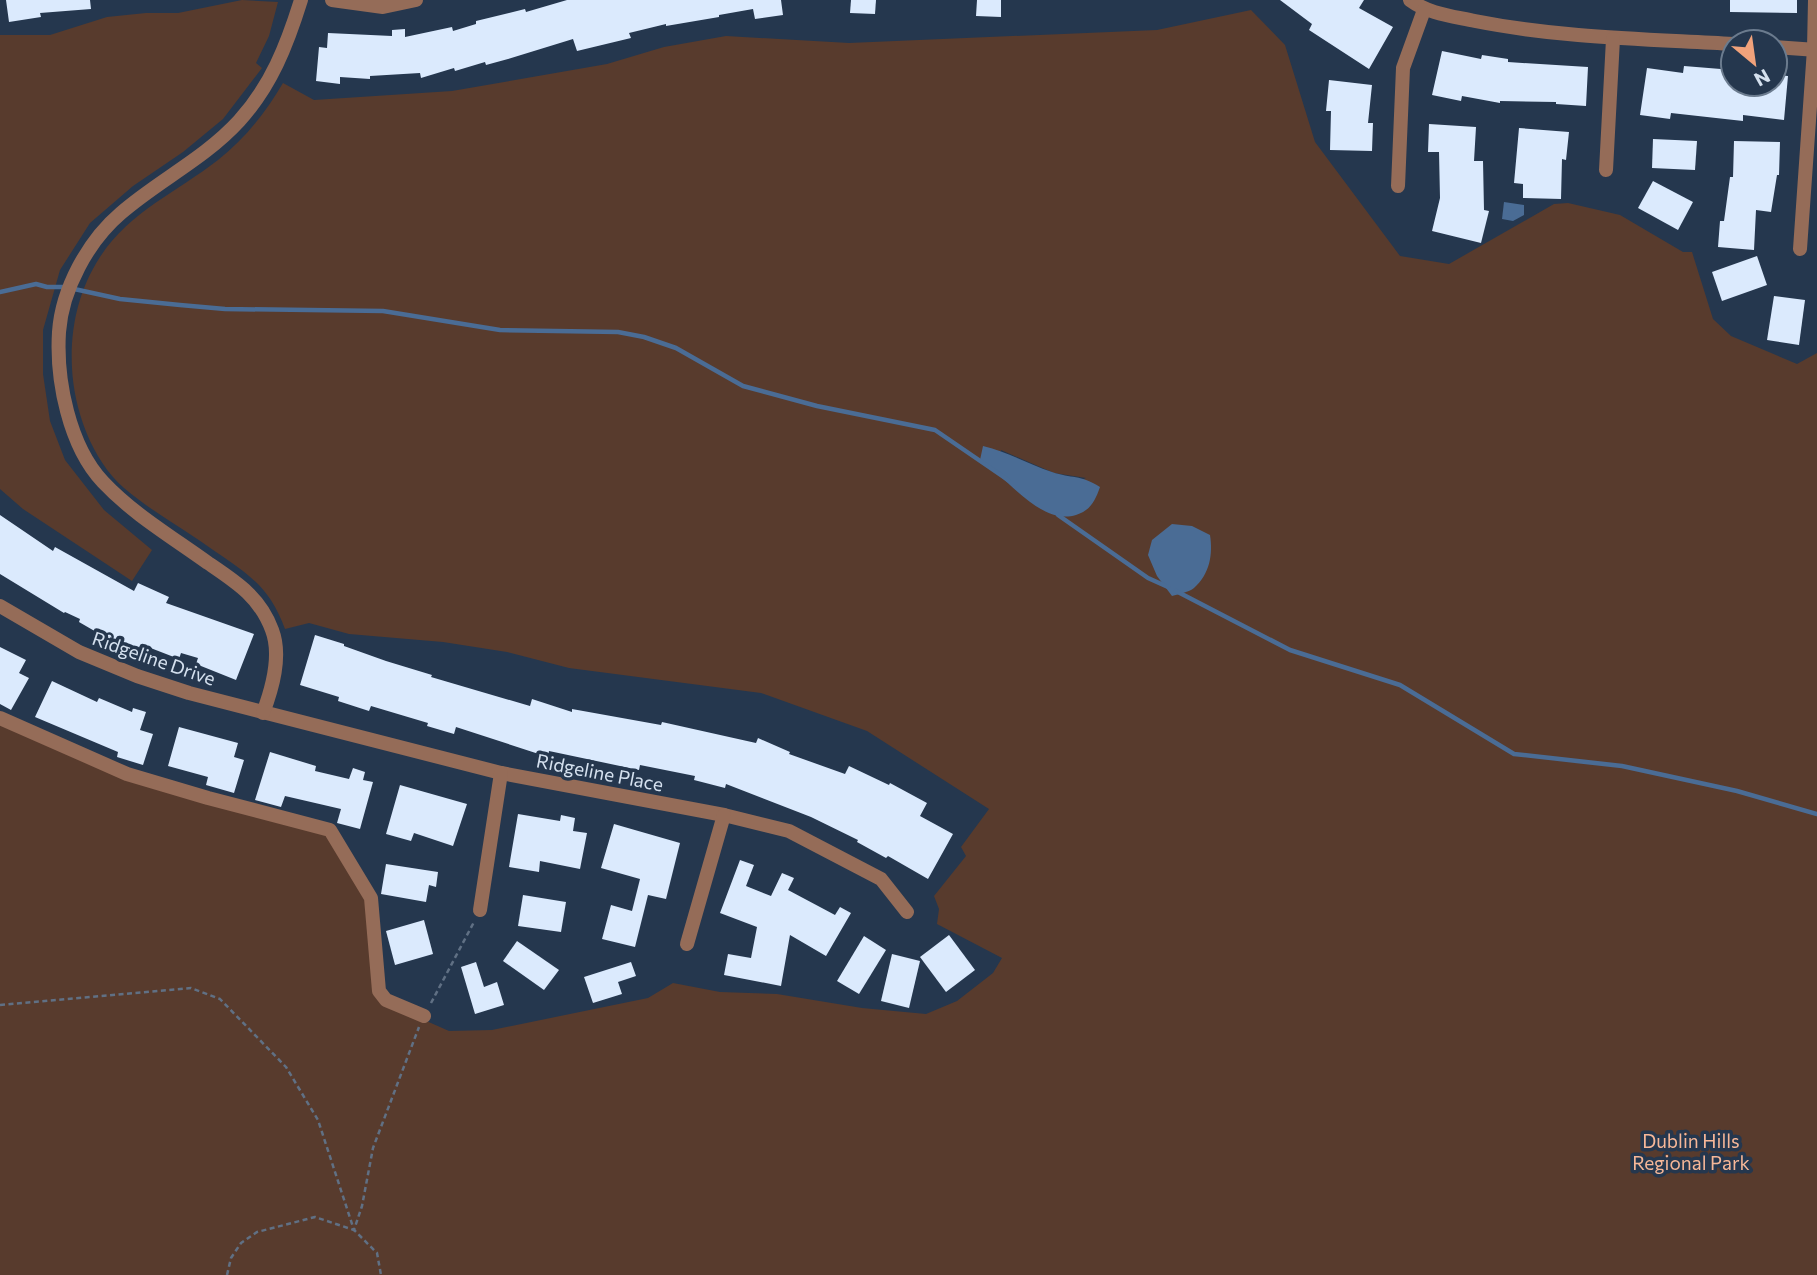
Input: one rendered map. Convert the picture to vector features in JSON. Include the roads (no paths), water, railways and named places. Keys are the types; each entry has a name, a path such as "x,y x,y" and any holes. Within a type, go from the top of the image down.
{"street":[{"path":"263,713 271,690 275,658 274,633 262,610 244,587 129,505 101,480 86,456 65,406 59,332 74,276 94,243 120,214 211,148 239,121 265,88 286,46 301,0"},
{"path":"331,0 383,7 416,0"},
{"path":"1409,0 1424,10 1514,28 1613,39 1719,43"},
{"path":"1800,249 1816,49 1815,0"},
{"path":"1398,186 1403,68 1424,10"},
{"path":"1606,170 1613,39"},
{"path":"1789,48 1816,49"},
{"name":"Ridgeline Drive","path":"0,606 79,652 125,672 263,713"},
{"name":"Ridgeline Place","path":"263,713 501,773 724,815 789,831 881,879 907,912"},
{"path":"0,718 127,774 330,830 372,898 379,990 386,1000 424,1016"},
{"path":"480,910 501,773"},
{"path":"687,944 724,815"}],"water":[{"path":"1504,202 1524,205 1524,215 1513,221 1502,219"},
{"path":"983,446 1052,472 1087,480 1100,487 1096,497 1089,508 1076,515 1063,517 1050,514 1025,498 980,460"},
{"path":"1172,524 1192,526 1210,535 1211,549 1204,576 1194,588 1172,596 1157,576 1148,555 1152,540"}],"waterway":[{"path":"0,292 36,284 65,287 120,299 225,309 383,311 500,330 618,332 676,348 743,386 817,406 935,430 1008,480"},
{"path":"1058,515 1148,578 1168,587"},
{"path":"1176,591 1290,650 1400,685 1514,754 1622,766 1737,791 1817,814"}],"park label":[{"name":"Dublin Hills Regional Park","path":"1691,1151"}]}
